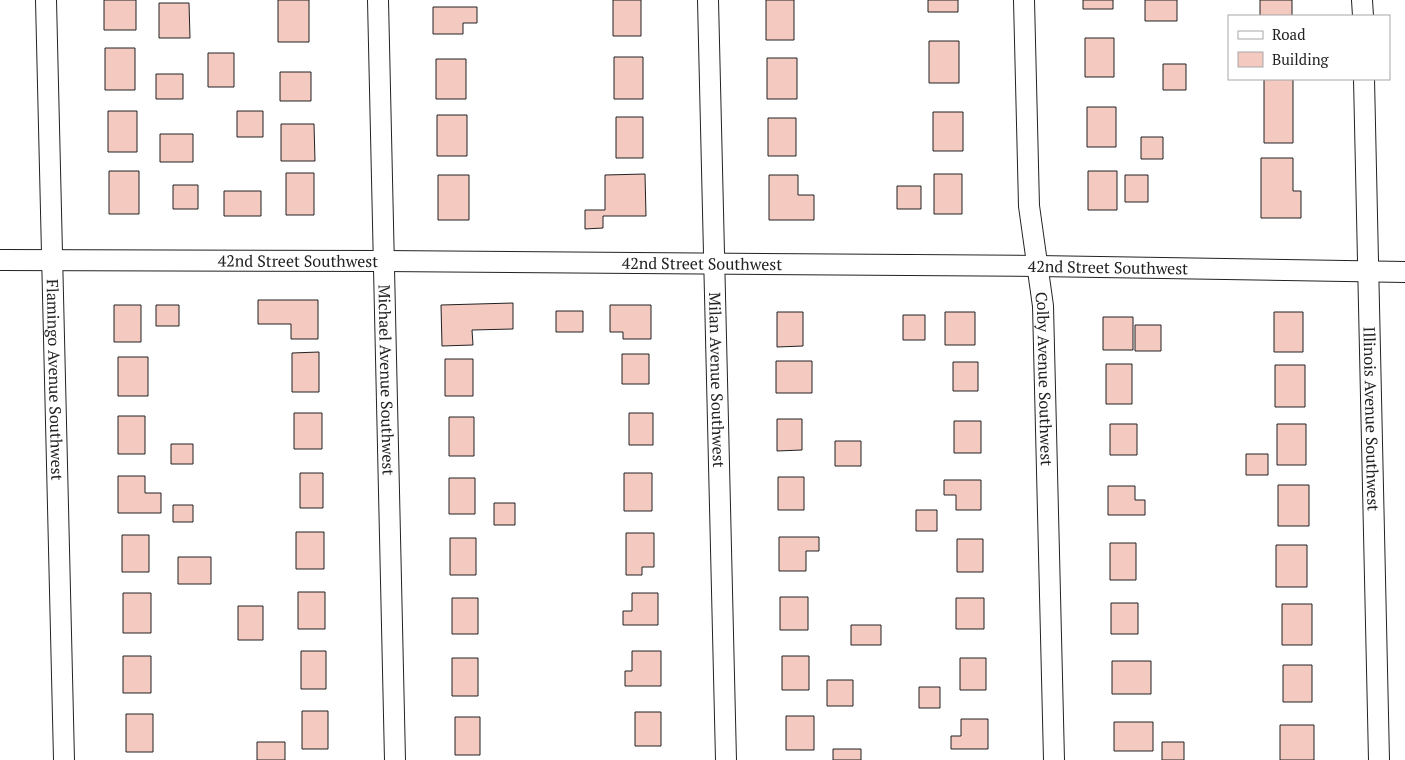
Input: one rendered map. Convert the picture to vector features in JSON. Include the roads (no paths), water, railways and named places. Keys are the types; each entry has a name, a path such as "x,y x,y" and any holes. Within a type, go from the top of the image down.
{"street":[{"name":"Flamingo Avenue Southwest","path":"46,0 64,760"},
{"name":"Michael Avenue Southwest","path":"378,0 395,760"},
{"name":"Milan Avenue Southwest","path":"708,0 726,760"},
{"name":"Colby Avenue Southwest","path":"1024,0 1028,206 1043,306 1054,760"},
{"path":"1362,0 1363,15"},
{"name":"Illinois Avenue Southwest","path":"1364,80 1379,760"},
{"name":"42nd Street Southwest","path":"0,260 1037,266 1405,272"}]}
